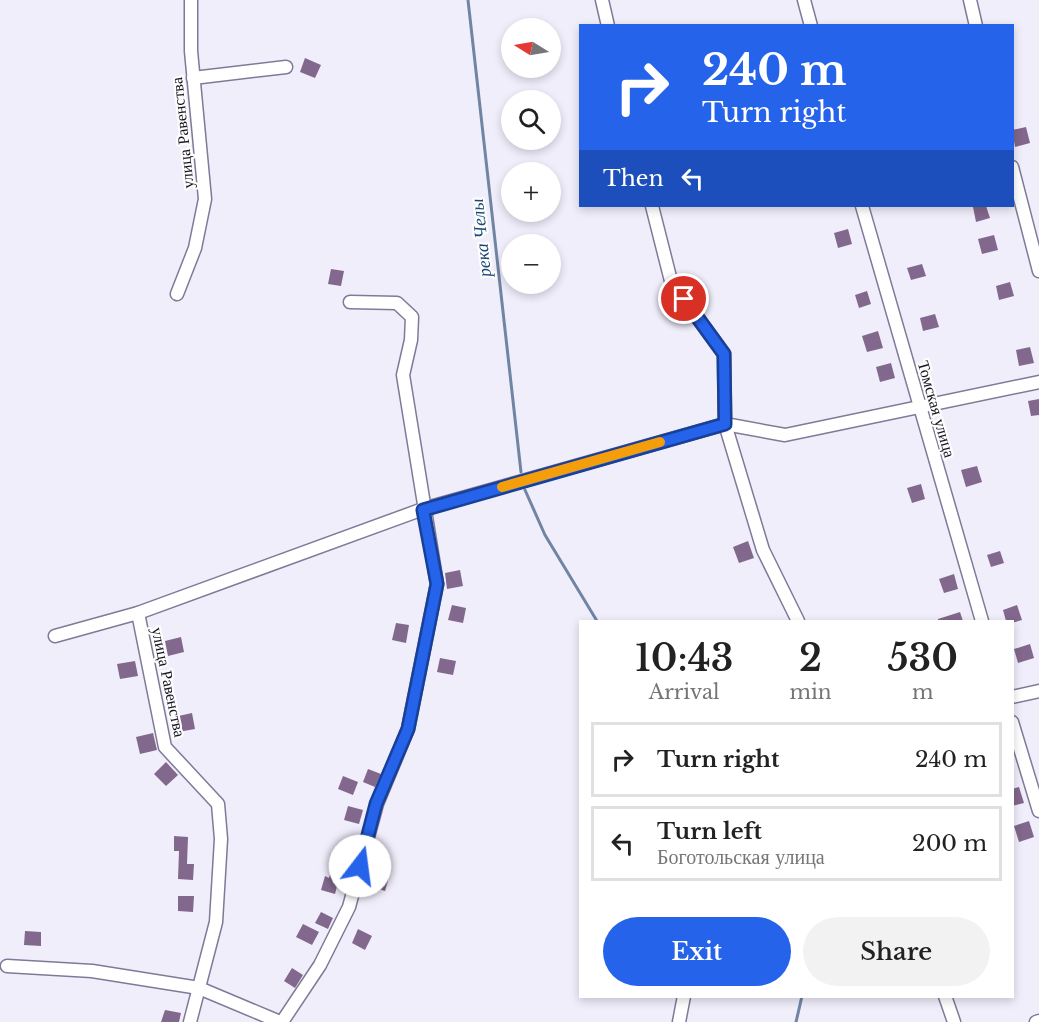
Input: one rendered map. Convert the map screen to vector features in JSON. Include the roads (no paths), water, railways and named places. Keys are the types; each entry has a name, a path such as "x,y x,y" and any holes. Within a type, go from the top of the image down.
{"street":[{"name":"улица Равенства","path":"177,294 195,248 205,199 193,78 191,0"},
{"path":"602,0 608,24"},
{"path":"804,0 810,24"},
{"path":"970,0 976,24"},
{"path":"193,78 286,67"},
{"path":"1014,176 1039,271"},
{"path":"652,207 671,281 724,354 725,424 763,550 798,620"},
{"name":"Томская улица","path":"862,207 982,620"},
{"path":"7,966 92,971 199,988 281,1022 320,965 349,907 376,804 408,729 437,584 423,510 403,375 411,340 412,317 396,303 350,302"},
{"path":"55,636 138,613 423,510 725,424 785,435 1039,382"},
{"name":"улица Равенства","path":"138,613 165,747 218,804 221,839 216,922 190,1022"},
{"path":"1014,697 1039,691"},
{"path":"1014,729 1039,811"},
{"path":"679,1022 684,998"},
{"path":"946,998 954,1022"}],"waterway":[{"name":"река Челы","path":"468,0 521,472"},
{"name":"река Челы","path":"525,490 545,535 596,620"},
{"name":"река Челы","path":"796,1022 802,998"}]}
